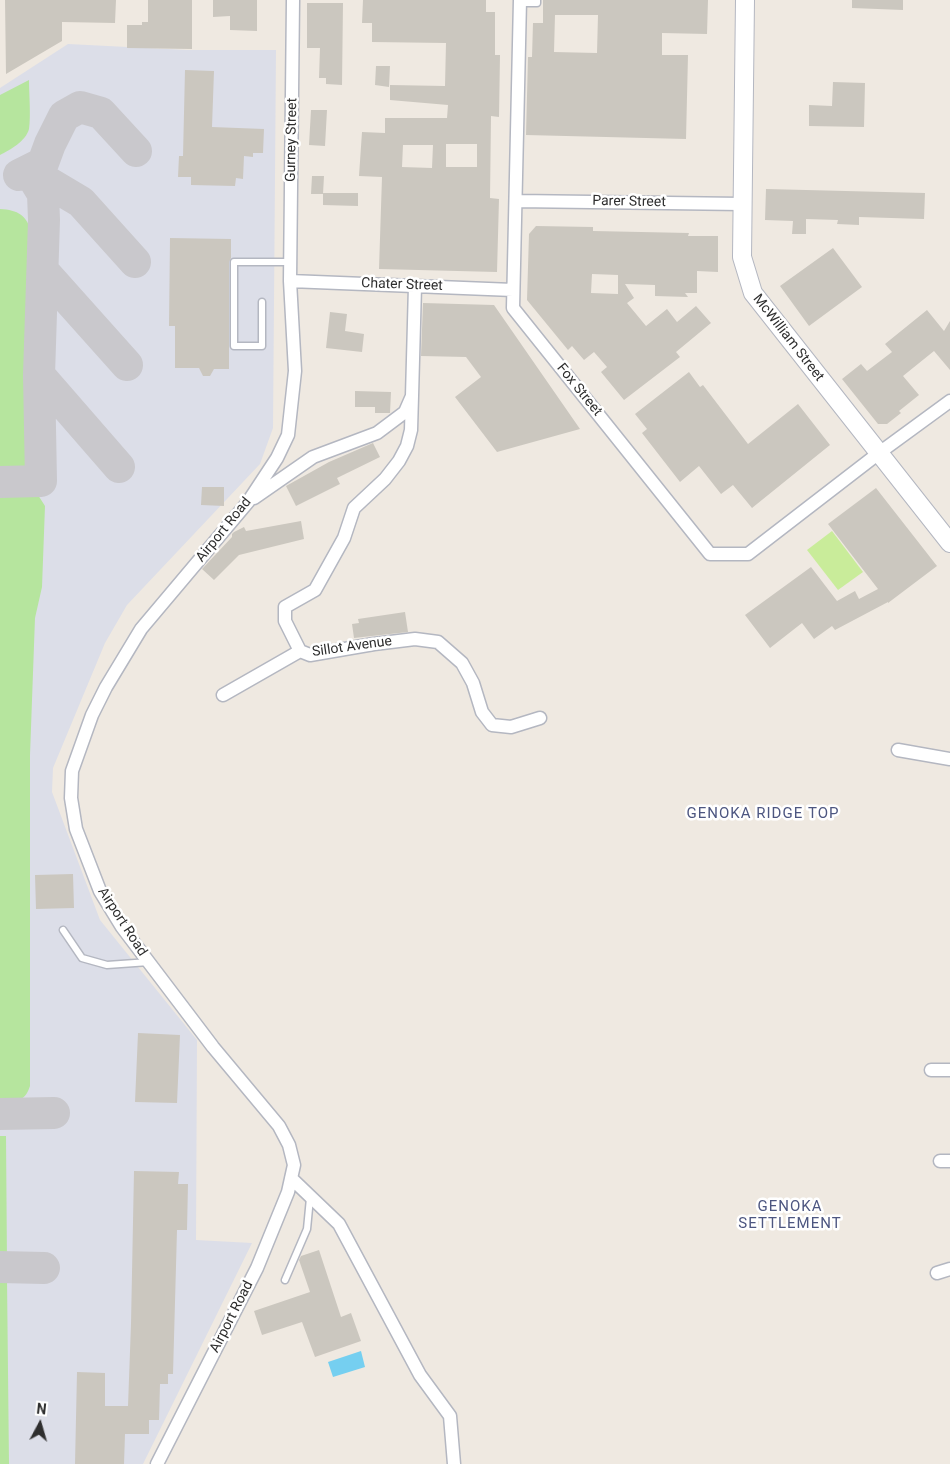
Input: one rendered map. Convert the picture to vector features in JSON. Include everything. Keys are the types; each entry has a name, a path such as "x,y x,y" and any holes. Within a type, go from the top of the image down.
{"street":[{"name":"Gurney Street","path":"290,281 293,0"},
{"name":"McWilliam Street","path":"745,0 742,257 752,293 950,543"},
{"name":"Fox Street","path":"519,1 514,308 710,554 748,554 879,453"},
{"name":"Parer Street","path":"517,201 742,204"},
{"name":"Chater Street","path":"290,281 513,290"},
{"name":"Airport Road","path":"157,1464 257,1268 288,1192 294,1165 289,1145 280,1126 213,1047 122,927 100,891 76,829 72,806 72,771 92,715 106,687 141,629 248,502 277,458 288,435 295,371 290,281"},
{"path":"248,502 313,457 377,433 405,412 412,396 414,286"},
{"name":"Sillot Avenue","path":"412,396 411,430 407,446 400,461 385,479 354,508 344,538 315,590 286,606 285,621 300,651 310,655 416,639 438,642 462,663 473,683 482,712 492,726 511,728 540,718"},
{"path":"879,453 950,401"},
{"path":"223,695 300,651"},
{"path":"898,750 950,759"},
{"path":"931,1070 950,1070"},
{"path":"291,1178 339,1224 420,1375 450,1416 454,1464"},
{"path":"937,1273 950,1269"}],"lane":[{"path":"519,1 537,3 537,0"},
{"path":"262,302 262,346 234,346 234,262 290,262"},
{"path":"63,930 82,958 107,965 149,962"},
{"path":"286,1280 308,1229 310,1197"}],"shaded area":[{"path":"68,44 187,50 276,50 273,428 260,464 127,605 105,643 53,768 52,792 100,920 197,1040 196,1240 252,1243 143,1464 0,1464 0,88"}],"green space":[{"path":"29,80 29,129 21,141 0,155 0,95"},
{"path":"0,209 17,212 21,215 27,222 32,234 32,472 27,475 0,475"},
{"path":"23,492 38,495 45,506 42,587 35,618 30,755 30,1086 23,1098 11,1102 0,1102 0,493"},
{"path":"832,531 863,572 838,590 807,550"},
{"path":"0,1136 6,1136 7,1264 0,1264"},
{"path":"0,1278 7,1279 9,1464 0,1464"}],"water":[{"path":"361,1351 365,1367 333,1377 328,1362"}],"building":[{"path":"5,0 116,0 115,23 62,22 62,41 6,74"},
{"path":"148,0 192,0 192,49 127,48 127,25 142,25 142,22 148,22"},
{"path":"213,0 257,0 257,31 230,30 230,16 213,17"},
{"path":"363,0 486,0 486,12 495,12 495,55 500,55 499,117 491,116 490,198 499,199 497,272 379,269 382,177 359,176 362,132 385,133 385,118 447,118 448,105 390,100 390,85 445,86 446,43 372,42 372,23 362,23","holes":["446,144 477,144 477,167 446,167","403,145 433,145 432,168 402,167"]},
{"path":"543,0 708,0 707,34 662,33 662,55 688,55 686,139 526,135 528,57 532,57 533,23 543,23","holes":["555,15 598,15 597,53 554,52"]},
{"path":"852,0 903,0 903,10 852,8"},
{"path":"307,3 343,3 342,85 326,84 326,78 319,78 320,48 307,48"},
{"path":"376,66 390,66 389,87 375,85"},
{"path":"185,70 214,71 212,127 264,129 263,153 253,153 253,157 244,156 243,179 236,178 235,186 191,185 191,177 178,177 179,156 183,156"},
{"path":"833,82 865,83 864,127 809,126 809,105 832,106"},
{"path":"311,110 327,110 325,146 309,145"},
{"path":"312,176 324,176 323,194 311,194"},
{"path":"766,189 925,193 924,219 859,217 859,225 837,224 838,220 806,219 806,234 792,234 793,221 765,220"},
{"path":"323,193 358,193 358,206 323,205"},
{"path":"536,226 593,227 593,231 689,233 688,236 718,236 718,272 697,271 697,293 685,293 688,297 655,296 655,285 625,284 634,298 627,303 646,326 667,309 677,322 696,306 711,323 676,352 680,357 624,400 601,372 607,367 594,352 584,360 572,346 568,350 527,300 529,234","holes":["592,274 618,275 618,294 591,293"]},
{"path":"170,238 231,239 231,258 229,262 229,369 214,369 210,376 203,376 199,368 175,368 175,326 169,326"},
{"path":"833,248 862,287 809,326 780,286"},
{"path":"423,303 494,305 580,429 497,452 455,397 481,377 466,357 421,356"},
{"path":"927,310 944,331 950,321 950,370 934,351 903,376 919,395 899,411 901,413 887,424 878,424 842,379 861,364 867,371 892,352 885,344"},
{"path":"330,312 347,314 345,331 364,334 362,352 326,348"},
{"path":"689,372 700,387 703,385 748,444 798,404 830,445 752,508 733,485 721,494 699,466 680,482 642,433 647,429 635,414"},
{"path":"355,391 391,392 390,413 375,413 375,407 355,407"},
{"path":"373,443 380,457 337,478 340,484 296,506 286,486 329,462"},
{"path":"202,487 224,487 224,506 201,505"},
{"path":"876,488 937,566 888,603 835,630 832,626 814,639 802,623 770,648 745,615 811,567 837,601 855,591 859,599 878,589 828,524"},
{"path":"301,521 304,539 239,555 214,580 202,569 232,537 234,532 244,527 246,531"},
{"path":"405,612 408,632 354,638 352,624 359,623 358,619"},
{"path":"73,874 74,908 36,909 35,875"},
{"path":"138,1033 180,1035 177,1103 135,1102"},
{"path":"134,1171 179,1172 178,1184 188,1184 187,1230 177,1230 173,1374 168,1374 168,1384 160,1384 159,1420 149,1420 149,1434 125,1434 124,1464 75,1464 77,1372 105,1373 105,1406 128,1406"},
{"path":"319,1250 341,1317 351,1313 361,1341 315,1357 302,1322 262,1335 254,1311 310,1292 299,1260 301,1256"}],"taxiway":[{"path":"19,175 43,163 64,116 80,107 101,113 136,151"},
{"path":"26,175 39,177 81,202 135,262"},
{"path":"32,176 43,194 44,220 39,375 119,467"},
{"path":"43,271 127,365"},
{"path":"0,482 41,481 39,375"},
{"path":"0,1114 54,1113"},
{"path":"0,1267 44,1268"}],"district":[{"name":"GENOKA RIDGE TOP","path":"763,814"},
{"name":"GENOKA SETTLEMENT","path":"790,1216"}]}
